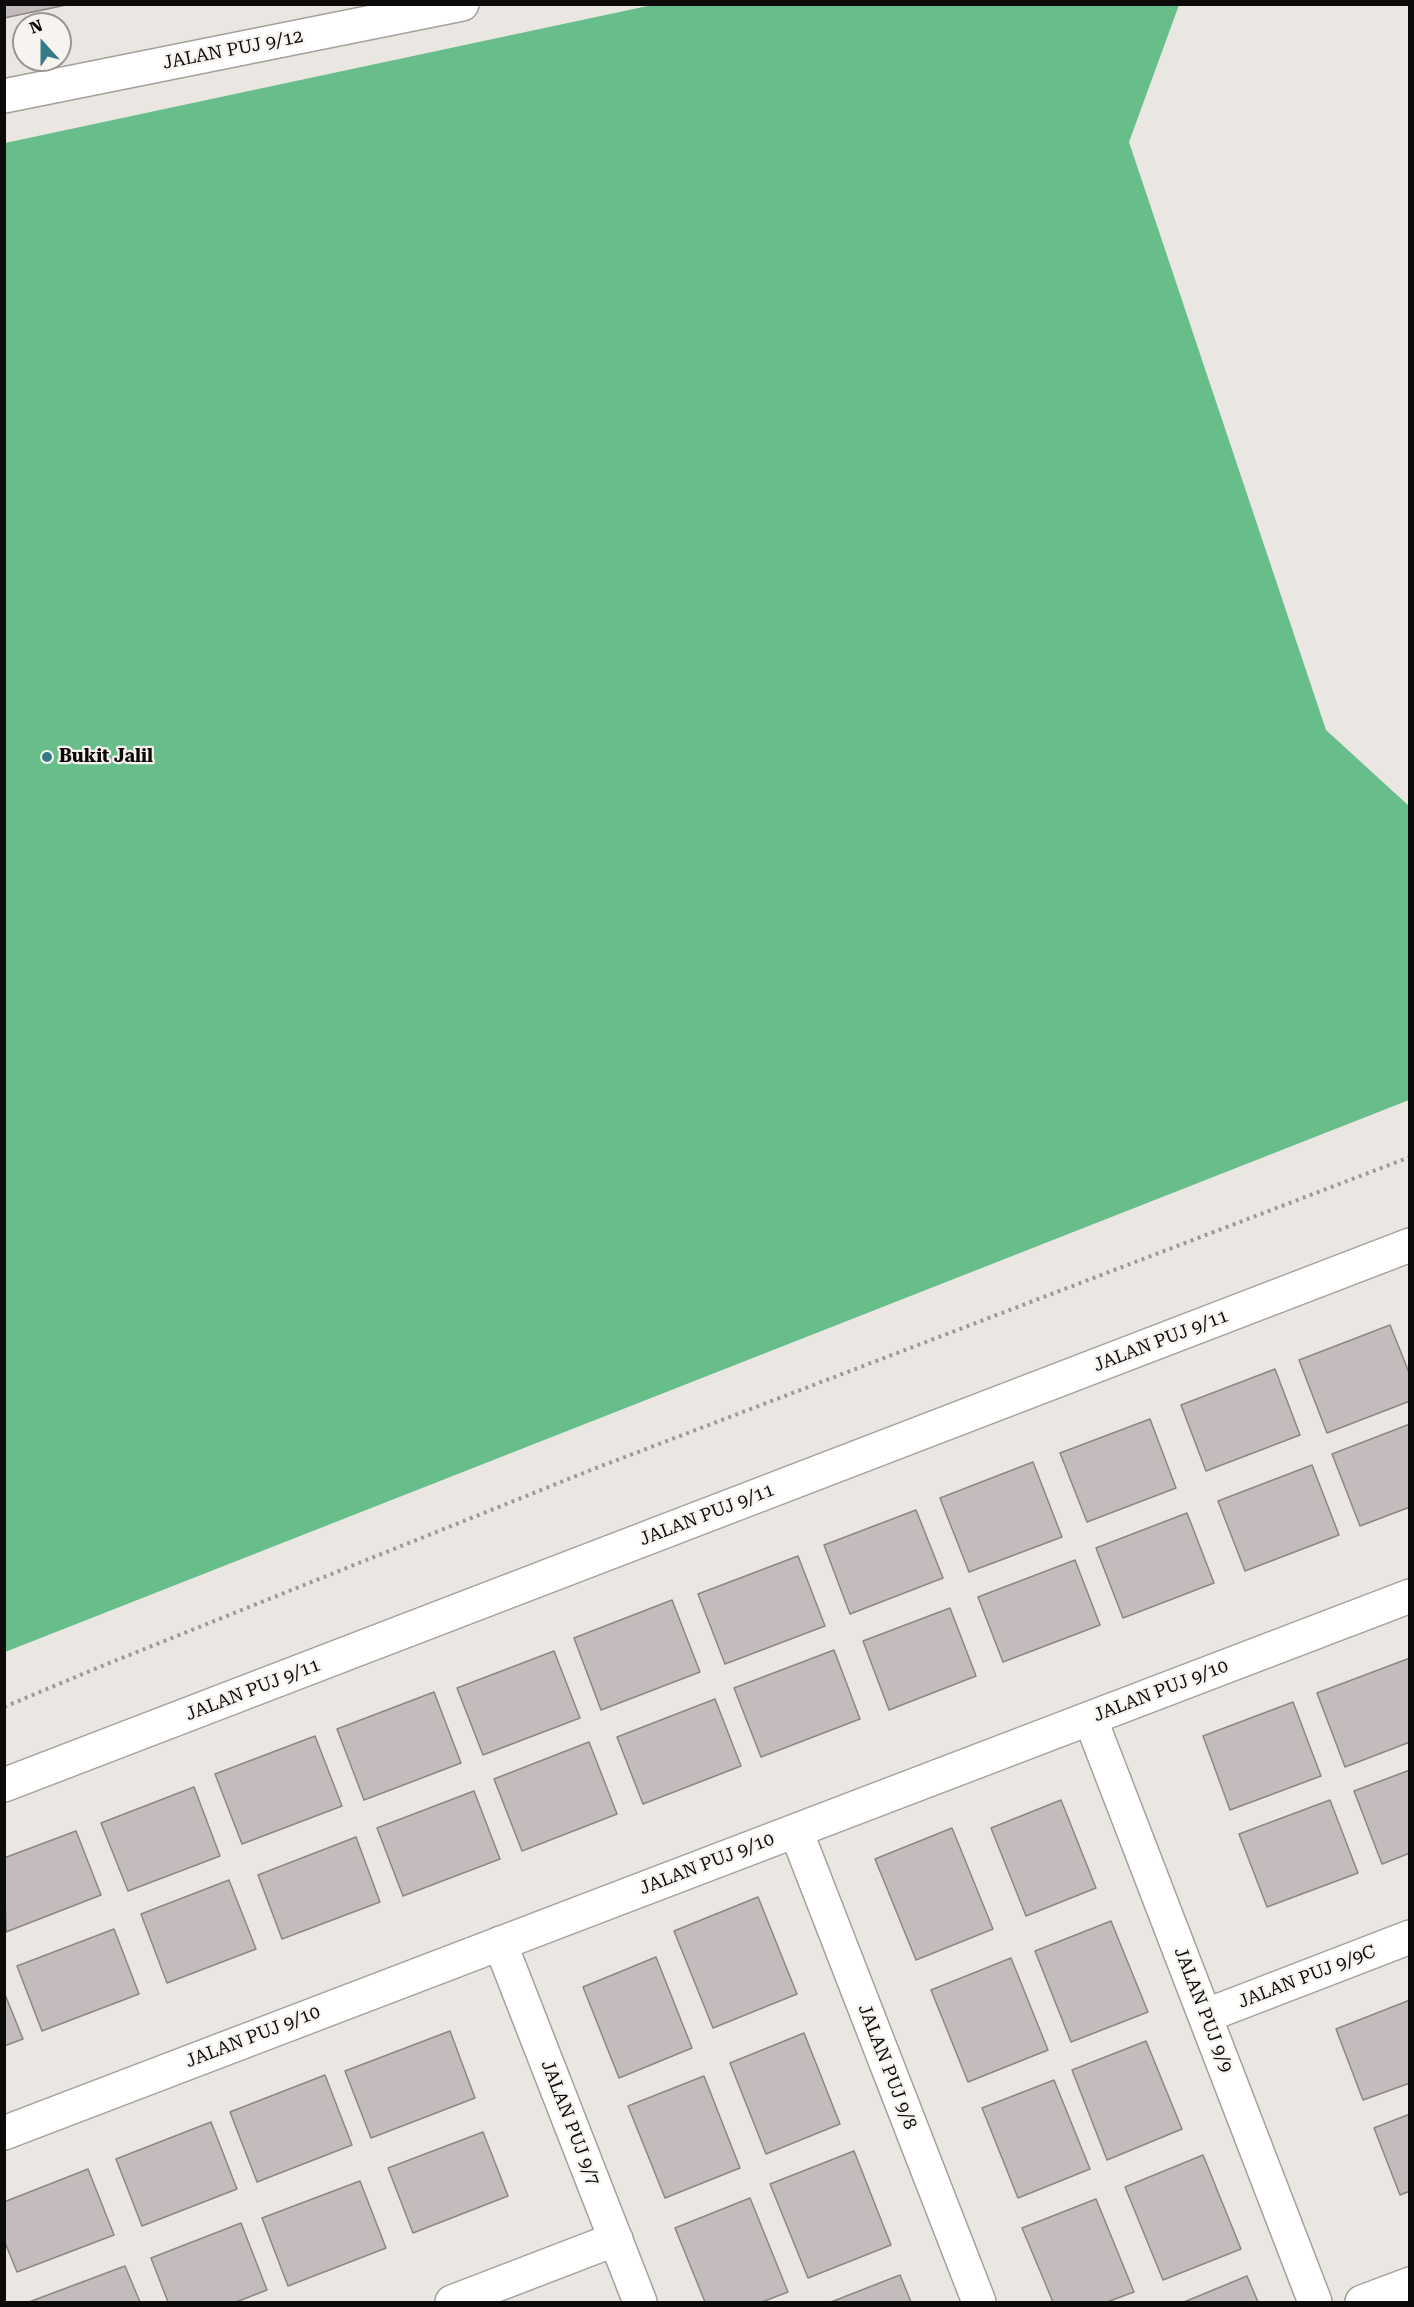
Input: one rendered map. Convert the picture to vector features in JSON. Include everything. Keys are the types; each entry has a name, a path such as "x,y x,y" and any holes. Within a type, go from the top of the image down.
{"street":[{"name":"JALAN PUJ 9/12","path":"4,96 405,10 462,4"},
{"name":"JALAN PUJ 9/11","path":"4,1785 1410,1245"},
{"name":"JALAN PUJ 9/10","path":"4,2133 1410,1596"},
{"name":"JALAN PUJ 9/9","path":"1090,1718 1315,2302"},
{"name":"JALAN PUJ 9/8","path":"796,1831 979,2302"},
{"name":"JALAN PUJ 9/9C","path":"1205,2016 1410,1937"},
{"name":"JALAN PUJ 9/7","path":"500,1943 640,2302"},
{"path":"452,2302 616,2239"},
{"path":"1362,2302 1410,2284"}],"path":[{"path":"4,1707 108,1663 591,1470 1410,1157"}],"green space":[{"path":"657,4 1179,5 1129,142 1326,730 1409,806 1409,1100 5,1652 5,143"}],"building":[{"path":"4,4 71,4 33,12 12,12 12,16 4,18"},
{"path":"1390,1325 1410,1375 1410,1401 1327,1433 1299,1360"},
{"path":"1275,1369 1300,1435 1206,1471 1181,1405"},
{"path":"1150,1419 1176,1488 1087,1522 1060,1453"},
{"path":"1410,1424 1410,1507 1360,1526 1332,1454"},
{"path":"1033,1462 1062,1537 969,1572 940,1498"},
{"path":"1312,1465 1339,1535 1245,1571 1218,1501"},
{"path":"916,1510 943,1578 850,1614 824,1545"},
{"path":"1187,1513 1214,1583 1123,1618 1096,1548"},
{"path":"798,1556 825,1626 725,1664 698,1594"},
{"path":"1075,1560 1100,1625 1003,1662 978,1597"},
{"path":"672,1600 700,1672 601,1710 574,1638"},
{"path":"950,1608 976,1676 889,1710 863,1641"},
{"path":"834,1650 860,1719 761,1757 734,1688"},
{"path":"554,1651 580,1718 483,1755 457,1688"},
{"path":"1410,1658 1410,1742 1345,1767 1317,1693"},
{"path":"434,1692 461,1763 364,1800 337,1729"},
{"path":"715,1699 741,1766 643,1804 617,1737"},
{"path":"1293,1702 1321,1776 1230,1810 1203,1736"},
{"path":"315,1736 342,1806 242,1844 215,1774"},
{"path":"589,1742 617,1814 522,1851 494,1779"},
{"path":"1410,1770 1410,1853 1382,1864 1354,1791"},
{"path":"194,1787 220,1856 128,1891 101,1823"},
{"path":"474,1791 500,1859 403,1896 377,1828"},
{"path":"1061,1800 1096,1888 1026,1916 991,1828"},
{"path":"1330,1800 1358,1873 1267,1907 1239,1834"},
{"path":"952,1828 993,1929 916,1960 875,1859"},
{"path":"76,1831 101,1895 6,1932 4,1858"},
{"path":"356,1837 380,1902 282,1939 258,1875"},
{"path":"229,1880 256,1949 167,1983 141,1914"},
{"path":"758,1897 797,1994 713,2028 674,1931"},
{"path":"1111,1921 1148,2012 1071,2042 1035,1951"},
{"path":"114,1929 139,1994 42,2031 17,1966"},
{"path":"656,1957 692,2048 619,2078 583,1987"},
{"path":"1011,1958 1048,2050 968,2082 931,1990"},
{"path":"4,1992 23,2039 4,2046"},
{"path":"1410,2000 1410,2083 1363,2100 1336,2029"},
{"path":"450,2031 475,2098 371,2138 345,2071"},
{"path":"804,2033 840,2124 766,2154 730,2063"},
{"path":"1146,2041 1182,2129 1107,2160 1072,2070"},
{"path":"325,2075 352,2145 257,2182 230,2112"},
{"path":"704,2076 740,2168 665,2198 628,2106"},
{"path":"1054,2080 1090,2169 1018,2198 982,2108"},
{"path":"1410,2114 1410,2191 1400,2195 1374,2128"},
{"path":"211,2122 237,2189 142,2226 116,2159"},
{"path":"483,2132 508,2196 413,2233 388,2168"},
{"path":"854,2151 891,2245 808,2278 770,2184"},
{"path":"1203,2155 1241,2249 1163,2280 1125,2187"},
{"path":"88,2169 114,2235 17,2272 4,2240 4,2202"},
{"path":"360,2181 386,2248 288,2286 262,2218"},
{"path":"750,2198 788,2292 762,2302 705,2302 675,2228"},
{"path":"1096,2199 1134,2292 1107,2302 1053,2302 1022,2228"},
{"path":"241,2223 267,2290 236,2302 168,2302 151,2258"},
{"path":"125,2266 140,2302 29,2302"},
{"path":"900,2275 911,2302 831,2302"},
{"path":"1247,2276 1258,2302 1184,2302"}],"place":[{"name":"Bukit Jalil","path":"47,757"}]}
